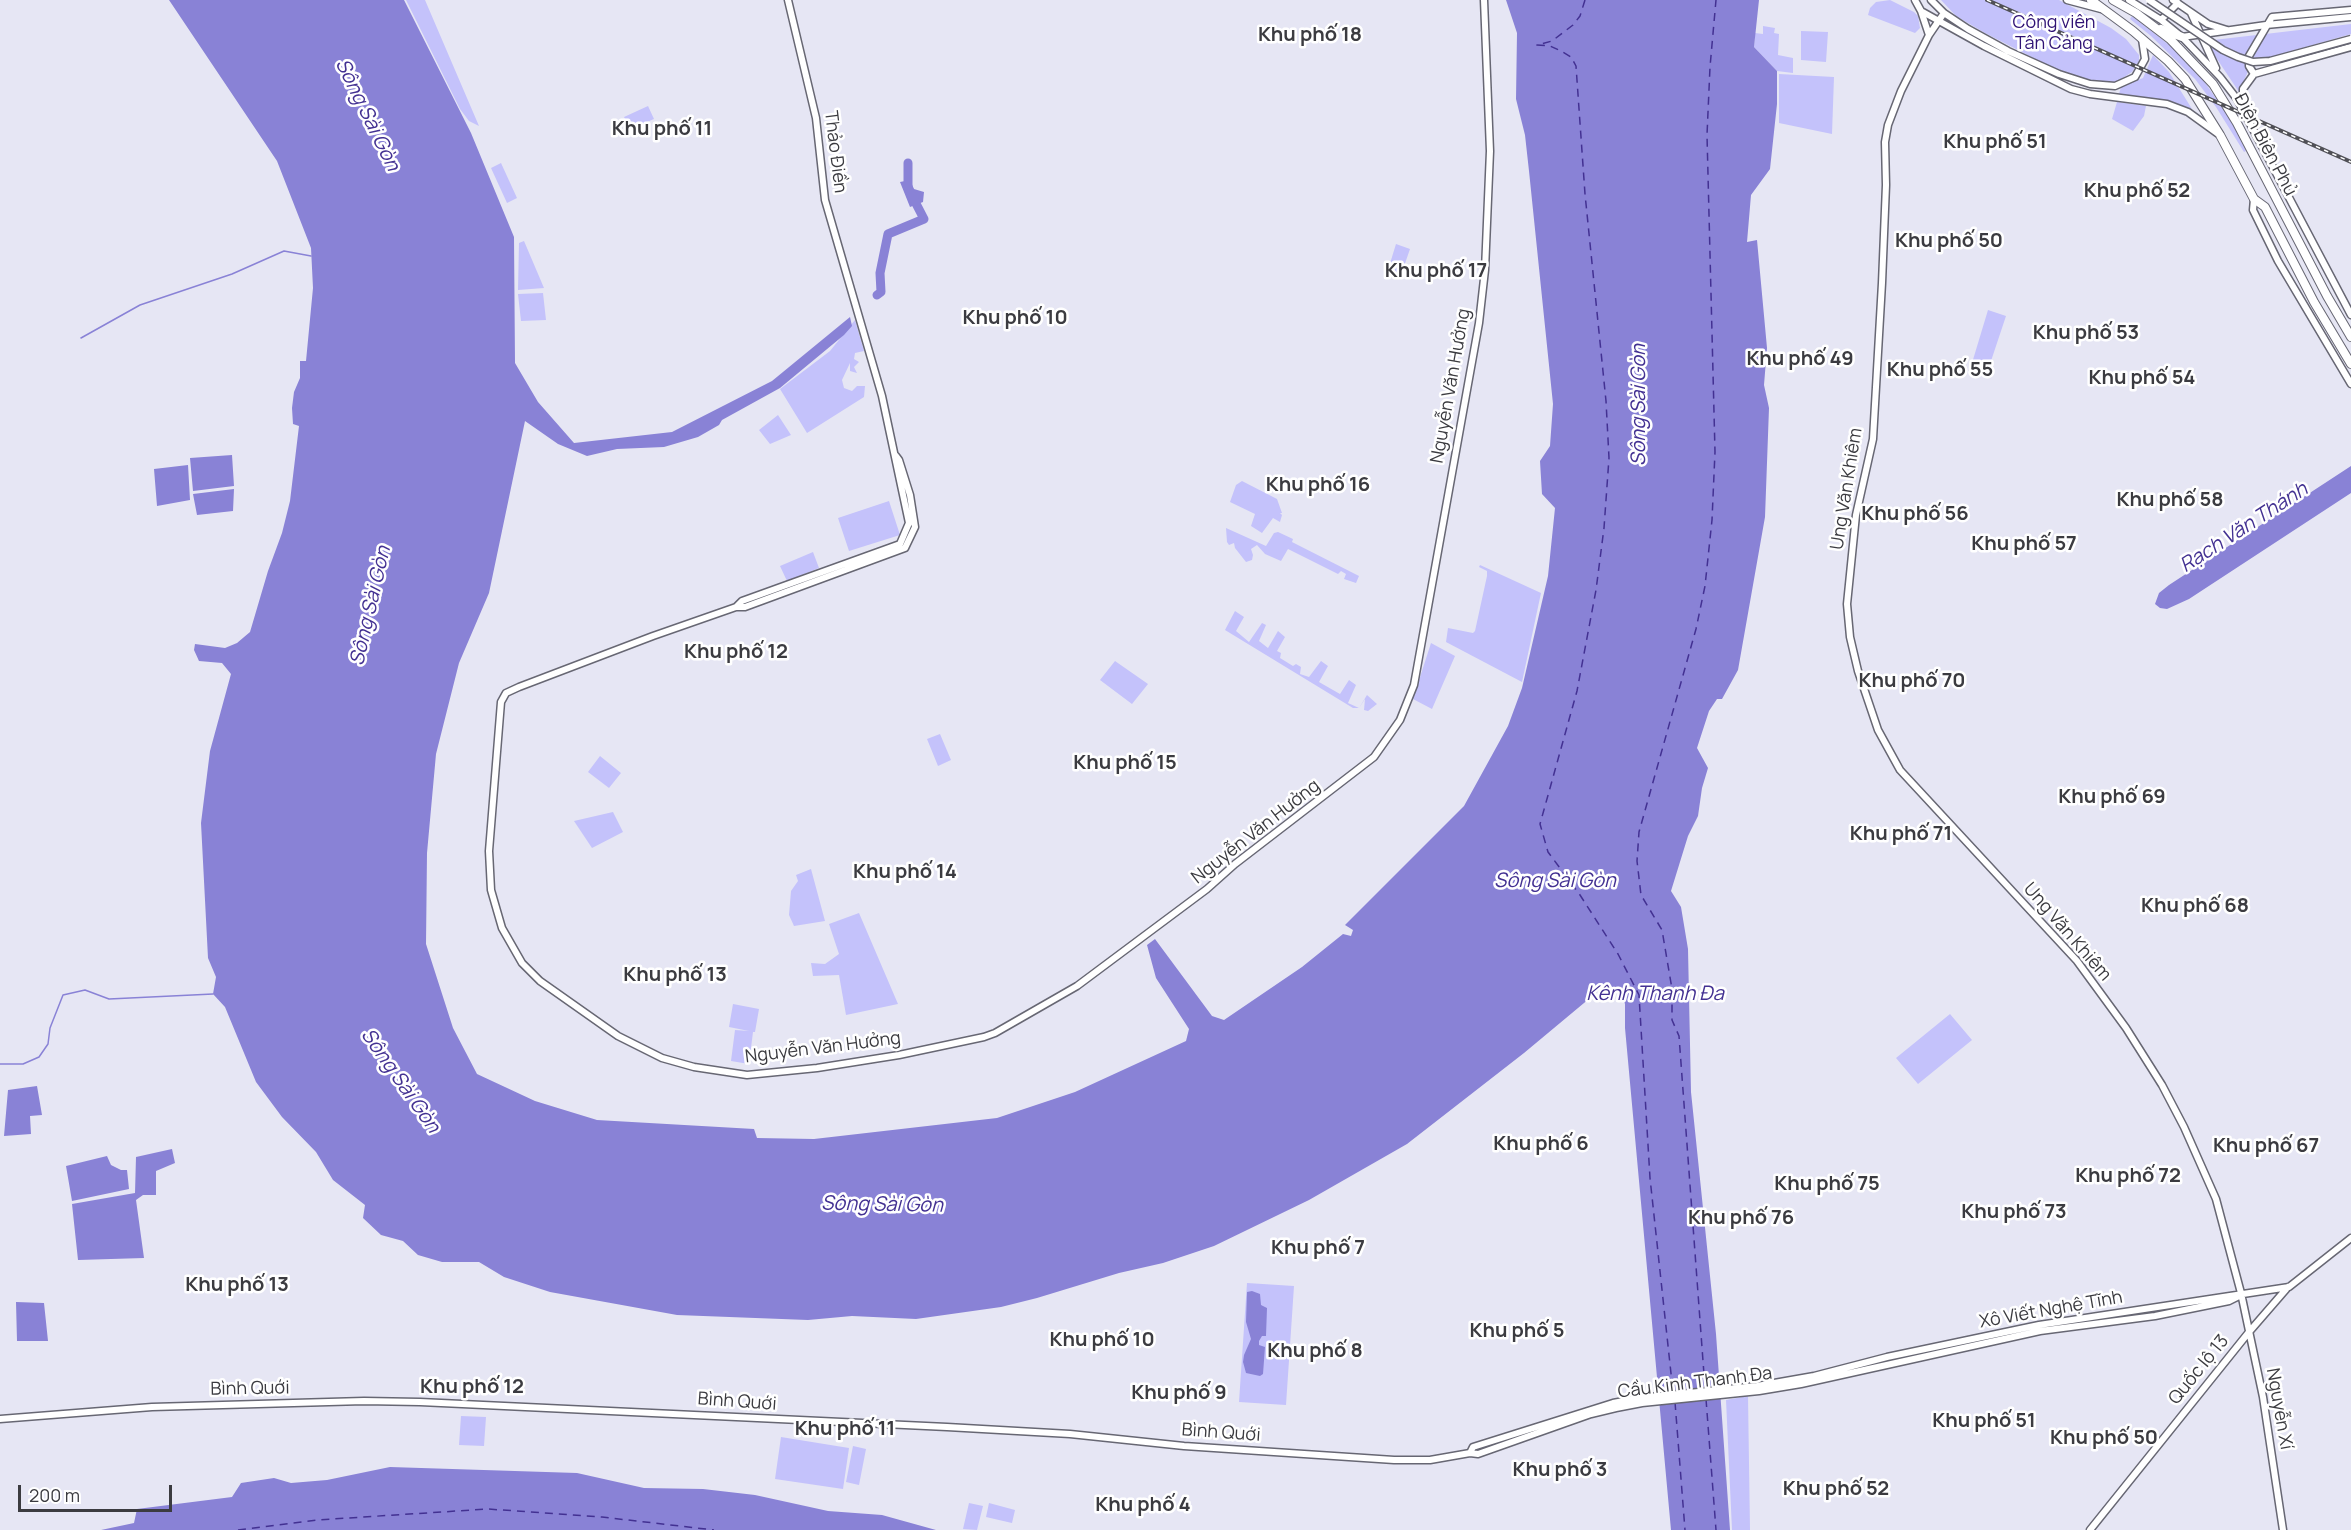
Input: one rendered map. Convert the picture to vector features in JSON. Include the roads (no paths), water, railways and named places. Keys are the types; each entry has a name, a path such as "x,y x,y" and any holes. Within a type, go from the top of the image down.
{"highway":[{"name":"Điện Biên Phủ","path":"2091,0 2141,37 2185,79 2220,135 2254,199 2265,207 2314,302 2351,364"},
{"name":"Điện Biên Phủ","path":"2113,0 2158,23 2213,84 2246,140 2327,296 2351,337"},
{"path":"2158,23 2182,38"},
{"path":"2314,302 2322,306 2327,296"},
{"path":"2333,335 2333,330 2337,326 2342,325 2345,328"}],"main road":[{"name":"Thảo Điền","path":"789,0 816,118 825,200 856,306"},
{"name":"Nguyễn Văn Hưởng","path":"856,306 896,456 899,459 910,495 915,527 905,548 745,607 736,607 604,654 506,693 501,704 489,840 491,890 502,928 530,973 556,993 618,1036 662,1058 694,1067 747,1074 817,1068 899,1055 995,1033 1077,986 1207,889 1235,864 1374,757 1392,734 1408,704 1414,685 1480,312 1486,261 1490,151 1484,0"},
{"path":"1915,0 1929,35"},
{"path":"1931,0 1944,13 1985,39 2040,66 2090,84 2115,86 2130,80 2139,72 2145,59 2141,37"},
{"path":"1936,0 1944,13"},
{"name":"Điện Biên Phủ","path":"2067,0 2105,10"},
{"name":"Điện Biên Phủ","path":"2129,0 2158,23"},
{"path":"2149,0 2223,50 2253,62 2270,61 2351,39"},
{"path":"2158,23 2175,2 2208,24 2231,31"},
{"path":"2254,74 2249,66 2249,56 2266,25 2275,16 2351,9"},
{"name":"Điện Biên Phủ","path":"1921,11 1938,22 2062,85 2090,94 2176,107 2188,112 2220,135"},
{"path":"2191,12 2199,36 2220,77"},
{"name":"Ung Văn Khiêm","path":"1944,13 1929,35 1894,109 1885,142 1886,185 1873,439 1856,515 1847,604 1850,637 1858,671 1878,730 1900,770 2077,961 2126,1028 2162,1085 2184,1127 2216,1199 2241,1295"},
{"path":"2182,38 2266,25 2351,17"},
{"name":"Điện Biên Phủ","path":"2182,38 2220,77 2244,109 2351,315"},
{"path":"2244,109 2243,89 2254,74 2351,47"},
{"path":"2115,86 2115,97"},
{"path":"2246,140 2249,120"},
{"path":"2254,157 2271,164"},
{"name":"Điện Biên Phủ","path":"2254,199 2253,210 2278,261 2351,384"},
{"name":"Xô Viết Nghệ Tĩnh","path":"1870,1365 2040,1331 2155,1316 2229,1301 2241,1295 2289,1287 2351,1238"},
{"name":"Quốc lộ 13","path":"2090,1530 2249,1332 2289,1287"},
{"name":"Nguyễn Xí","path":"2241,1295 2263,1397 2283,1530"},
{"name":"Cầu Kinh Thanh Đa","path":"1519,1432 1592,1409 1631,1400 1757,1386 1870,1365"},
{"name":"Cầu Kinh Thanh Đa","path":"1524,1437 1616,1408 1642,1403 1759,1391 1870,1365"},
{"name":"Bình Quới","path":"0,1419 152,1407 364,1401 420,1402 681,1413 1027,1432 1184,1446 1393,1460 1430,1460 1470,1453 1478,1454 1524,1437"},
{"name":"Bình Quới","path":"1470,1453 1473,1447 1519,1432"}],"water":[{"name":"Sông Sài Gòn","path":"169,0 404,0 471,133 514,237 515,363 538,402 574,443 672,432 772,381 850,317 852,326 844,335 780,388 722,420 719,425 698,437 664,447 617,449 587,456 558,444 525,421 489,593 459,663 436,754 427,853 426,944 453,1028 477,1074 535,1101 597,1120 754,1129 757,1138 814,1139 997,1118 1075,1092 1186,1041 1189,1029 1156,978 1147,945 1155,939 1212,1016 1224,1020 1302,967 1343,934 1351,936 1353,930 1345,925 1464,806 1508,726 1522,688 1548,576 1555,508 1542,494 1540,461 1550,446 1553,404 1525,135 1516,99 1517,33 1506,0 1759,0 1754,47 1777,71 1777,104 1770,169 1751,195 1747,242 1757,240 1767,348 1764,385 1769,408 1765,517 1738,670 1722,699 1717,699 1709,711 1697,748 1708,768 1698,816 1688,836 1671,891 1681,907 1688,949 1691,1092 1716,1334 1730,1530 1671,1530 1625,1028 1625,1004 1622,994 1616,988 1602,988 1524,1053 1407,1144 1309,1200 1214,1246 1163,1263 1119,1273 1001,1307 916,1319 852,1316 808,1320 677,1315 550,1292 504,1277 479,1262 442,1262 418,1255 403,1241 381,1235 363,1218 365,1205 333,1180 316,1152 282,1117 256,1082 225,1007 213,994 216,977 208,958 201,823 210,751 231,674 222,663 199,661 194,650 195,644 225,648 237,643 250,632 290,501 299,426 293,424 292,408 294,392 300,378 300,361 306,361 313,288 311,248 277,161"},
{"path":"910,180 914,189 924,192 923,202 910,207 900,182"},
{"path":"232,455 234,486 193,491 190,458"},
{"path":"188,465 190,500 157,506 154,469"},
{"name":"Rạch Văn Thánh","path":"2351,466 2351,493 2189,599 2167,609 2155,604 2159,593 2169,585"},
{"path":"234,489 233,511 197,515 193,494"},
{"path":"37,1086 42,1115 30,1116 31,1134 4,1136 8,1090"},
{"path":"172,1149 175,1163 156,1171 156,1195 143,1195 136,1200 144,1258 78,1260 72,1204 135,1193 136,1157"},
{"path":"107,1156 111,1165 127,1170 129,1189 72,1201 66,1166"},
{"path":"1247,1292 1260,1294 1261,1305 1267,1308 1266,1336 1262,1336 1259,1341 1259,1345 1265,1347 1263,1374 1260,1376 1246,1373 1243,1362 1251,1339 1246,1322"},
{"path":"16,1302 44,1303 48,1341 17,1341"},
{"path":"390,1467 577,1473 644,1488 703,1489 755,1495 828,1511 882,1515 936,1530 101,1530 134,1523 137,1509 232,1497 241,1483 274,1478 291,1483 327,1480"}],"waterway":[{"path":"877,295 881,292 880,273 888,234 924,219 908,188 908,163"},
{"path":"81,338 140,305 232,274 284,251 311,256"},
{"path":"0,1064 23,1064 39,1057 48,1044 50,1028 63,995 85,990 109,999 213,994"}],"railway":[{"path":"1987,0 2351,162"}],"district":[{"name":"Khu phố 18","path":"1310,35"},
{"name":"Khu phố 11","path":"662,129"},
{"name":"Khu phố 51","path":"1995,142"},
{"name":"Khu phố 52","path":"2137,191"},
{"name":"Khu phố 50","path":"1949,241"},
{"name":"Khu phố 17","path":"1436,271"},
{"name":"Khu phố 10","path":"1015,318"},
{"name":"Khu phố 53","path":"2086,333"},
{"name":"Khu phố 49","path":"1800,359"},
{"name":"Khu phố 55","path":"1940,370"},
{"name":"Khu phố 54","path":"2142,378"},
{"name":"Khu phố 16","path":"1318,485"},
{"name":"Khu phố 58","path":"2170,500"},
{"name":"Khu phố 56","path":"1915,514"},
{"name":"Khu phố 57","path":"2024,544"},
{"name":"Khu phố 12","path":"736,652"},
{"name":"Khu phố 70","path":"1912,681"},
{"name":"Khu phố 15","path":"1125,763"},
{"name":"Khu phố 69","path":"2112,797"},
{"name":"Khu phố 71","path":"1901,834"},
{"name":"Khu phố 14","path":"905,872"},
{"name":"Khu phố 68","path":"2195,906"},
{"name":"Khu phố 13","path":"675,975"},
{"name":"Khu phố 6","path":"1541,1144"},
{"name":"Khu phố 67","path":"2266,1146"},
{"name":"Khu phố 72","path":"2128,1176"},
{"name":"Khu phố 75","path":"1827,1184"},
{"name":"Khu phố 73","path":"2014,1212"},
{"name":"Khu phố 76","path":"1741,1218"},
{"name":"Khu phố 7","path":"1318,1248"},
{"name":"Khu phố 13","path":"237,1285"},
{"name":"Khu phố 5","path":"1517,1331"},
{"name":"Khu phố 10","path":"1102,1340"},
{"name":"Khu phố 8","path":"1315,1351"},
{"name":"Khu phố 12","path":"472,1387"},
{"name":"Khu phố 9","path":"1179,1393"},
{"name":"Khu phố 51","path":"1984,1421"},
{"name":"Khu phố 11","path":"845,1429"},
{"name":"Khu phố 50","path":"2104,1438"},
{"name":"Khu phố 3","path":"1560,1470"},
{"name":"Khu phố 52","path":"1836,1489"},
{"name":"Khu phố 4","path":"1143,1505"}],"park label":[{"name":"Công viên Tân Cảng","path":"2054,33"}],"water label":[{"name":"Kênh Thanh Đa","path":"1655,994"}]}
